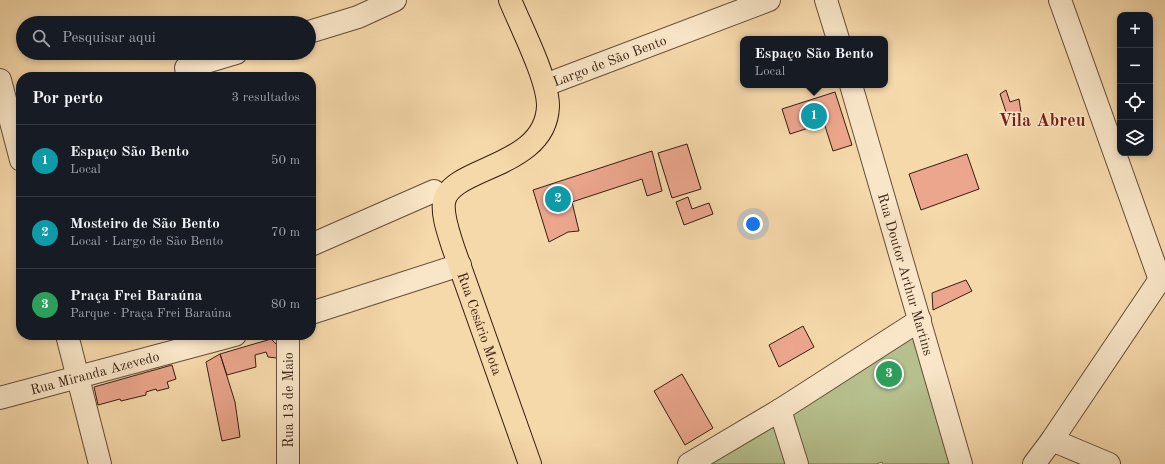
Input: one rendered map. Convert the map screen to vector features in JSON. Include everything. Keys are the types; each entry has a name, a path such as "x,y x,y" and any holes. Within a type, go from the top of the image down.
{"main road":[{"path":"510,0 546,85"},
{"name":"Largo de São Bento","path":"444,193 514,156 530,144 538,135 547,115 546,85"},
{"name":"Rua Cesário Mota","path":"444,193 447,228 530,464"}],"street":[{"path":"316,30 358,17 395,0"},
{"name":"Largo de São Bento","path":"546,85 769,0"},
{"path":"826,0 837,36"},
{"path":"1034,464 1052,440 1162,276 1060,0"},
{"path":"186,68 213,60"},
{"path":"0,80 16,141"},
{"name":"Rua Doutor Arthur Martins","path":"852,88 961,464"},
{"path":"316,243 444,193"},
{"path":"316,311 460,265"},
{"path":"689,464 780,410 920,320"},
{"path":"68,340 100,464"},
{"name":"Rua Miranda Azevedo","path":"0,398 216,340"},
{"name":"Rua 13 de Maio","path":"288,340 288,464"},
{"path":"780,410 797,464"},
{"path":"1052,440 1109,464"}],"green space":[{"path":"914,335 955,464 883,464 882,462 876,464 804,464 789,414"},
{"path":"774,422 790,464 702,464"}],"building":[{"path":"1006,90 1010,102 1019,99 1021,112 1007,115 1000,94"},
{"path":"835,92 852,145 833,151 824,123 790,134 782,109"},
{"path":"687,144 701,189 672,198 658,153"},
{"path":"652,151 662,191 647,196 642,179 572,202 579,231 568,232 549,242 533,190"},
{"path":"967,154 979,189 921,210 909,174"},
{"path":"688,197 692,209 709,203 713,214 684,225 676,202"},
{"path":"966,280 972,291 933,310 932,293"},
{"path":"803,326 814,347 779,367 769,345"},
{"path":"268,340 272,340 277,345 277,358 268,357 266,352 255,355 256,367 227,375 220,354"},
{"path":"220,354 235,402 240,437 222,441 206,362"},
{"path":"172,365 176,379 167,382 169,388 157,391 156,389 146,392 146,395 121,401 120,399 98,405 94,387"},
{"path":"682,374 713,428 685,445 654,391"}],"place":[{"name":"Espaço São Bento","path":"814,116"},
{"name":"Mosteiro de São Bento","path":"558,199"},
{"name":"Praça Frei Baraúna","path":"889,374"}],"district":[{"name":"Vila Abreu","path":"1042,120"}]}
